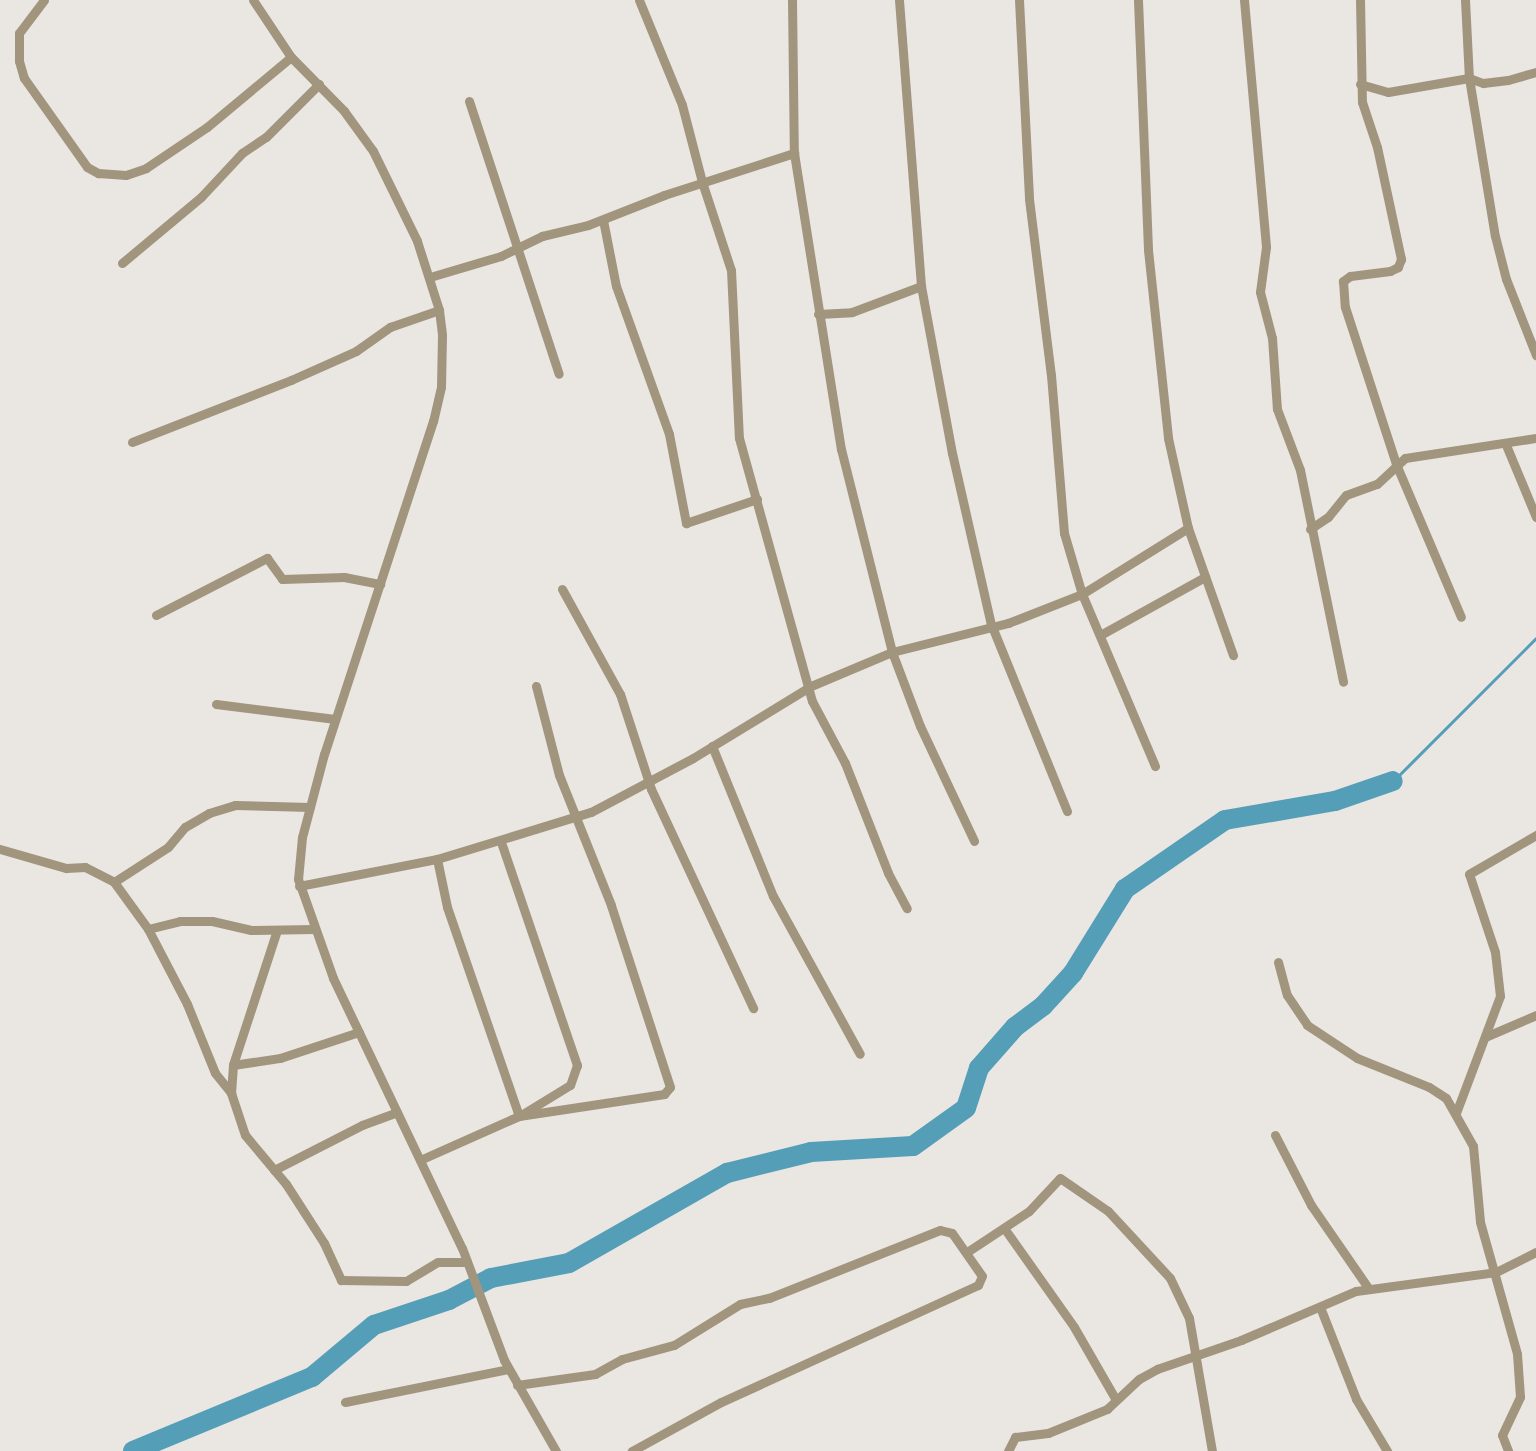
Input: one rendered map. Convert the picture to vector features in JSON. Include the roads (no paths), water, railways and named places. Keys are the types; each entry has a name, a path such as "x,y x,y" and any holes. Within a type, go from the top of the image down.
{"street":[{"path":"44,0 20,33 19,61 37,96 87,167 98,173 126,175 146,168 207,127 291,57"},
{"path":"253,0 291,57 319,84 373,151 404,210 439,310 441,387 380,584 335,719 298,859 299,886 314,929 359,1032 467,1262 508,1369 556,1451"},
{"path":"639,0 682,105 702,182 734,284 737,423 811,686 813,701 844,763 888,873 907,908"},
{"path":"792,0 794,153 841,449 892,652 920,726 974,841"},
{"path":"899,0 921,286 991,624 1066,811"},
{"path":"1019,0 1029,199 1051,375 1064,533 1082,594 1102,634 1155,766"},
{"path":"1138,0 1148,250 1168,438 1188,528 1233,655"},
{"path":"1244,0 1266,247 1260,292 1272,338 1277,409 1300,470 1310,529 1343,682"},
{"path":"1360,0 1360,84 1401,259 1390,271 1350,276 1343,281 1345,307 1396,464 1461,617"},
{"path":"1465,0 1469,78 1500,262 1536,355"},
{"path":"1360,84 1388,92 1469,78 1483,82 1536,72"},
{"path":"122,263 201,197 242,153 266,137 319,84"},
{"path":"469,100 515,250 559,374"},
{"path":"429,277 515,250 542,236 603,220 702,182 794,153"},
{"path":"603,220 616,286 669,434 686,523 757,499"},
{"path":"818,314 852,312 921,286"},
{"path":"132,442 291,380 356,351 390,327 439,310"},
{"path":"1310,529 1328,517 1346,495 1377,484 1396,464 1419,453 1506,445 1536,438"},
{"path":"1506,445 1536,517"},
{"path":"299,886 437,859 501,842 576,818 712,746 811,686 892,652 991,624 1008,623 1082,594 1188,528"},
{"path":"156,615 267,558 282,579 344,578 380,584"},
{"path":"1102,634 1205,578"},
{"path":"561,589 620,694 631,737 650,780 651,789 753,1008"},
{"path":"519,1116 664,1094 670,1087 611,905 559,775 536,686"},
{"path":"216,704 335,719"},
{"path":"712,746 773,896 860,1054"},
{"path":"114,882 168,847 185,828 209,813 235,805 310,807"},
{"path":"1456,1113 1500,996 1495,952 1469,874 1536,834"},
{"path":"420,1160 519,1116 570,1085 577,1065 501,842"},
{"path":"0,849 66,868 85,867 114,882 148,929 215,1072 231,1093 245,1135 274,1170 324,1243 341,1280 406,1281 438,1262 467,1262"},
{"path":"437,859 447,907 519,1116"},
{"path":"148,929 180,921 277,930 314,929"},
{"path":"231,1093 232,1065 277,930"},
{"path":"1278,962 1287,994 1307,1025 1363,1061 1429,1087 1446,1098 1473,1146 1478,1213 1517,1353 1519,1403 1502,1435 1508,1451"},
{"path":"1485,1037 1536,1015"},
{"path":"232,1065 280,1058 359,1032"},
{"path":"274,1170 362,1125 397,1112"},
{"path":"1275,1135 1311,1205 1369,1289"},
{"path":"967,1252 1029,1211 1060,1178 1072,1184 1108,1211 1170,1278 1193,1330 1194,1354 1212,1451"},
{"path":"1004,1228 1074,1327 1116,1400"},
{"path":"517,1385 595,1374 622,1359 674,1345 740,1304 769,1298 933,1232 948,1230 967,1252 982,1276 978,1285 721,1402 632,1451"},
{"path":"1008,1451 1015,1437 1048,1433 1081,1417 1102,1412 1145,1374 1194,1354 1241,1340 1369,1289 1496,1272 1536,1252"},
{"path":"1320,1307 1356,1399 1387,1451"},
{"path":"345,1402 508,1369"}],"waterway":[{"path":"1393,781 1536,638"},
{"path":"133,1451 312,1377 374,1325 449,1300 491,1278 569,1263 727,1173 811,1152 913,1146 966,1108 979,1068 1015,1027 1043,1006 1073,973 1125,889 1225,820 1335,801 1393,781"}]}
